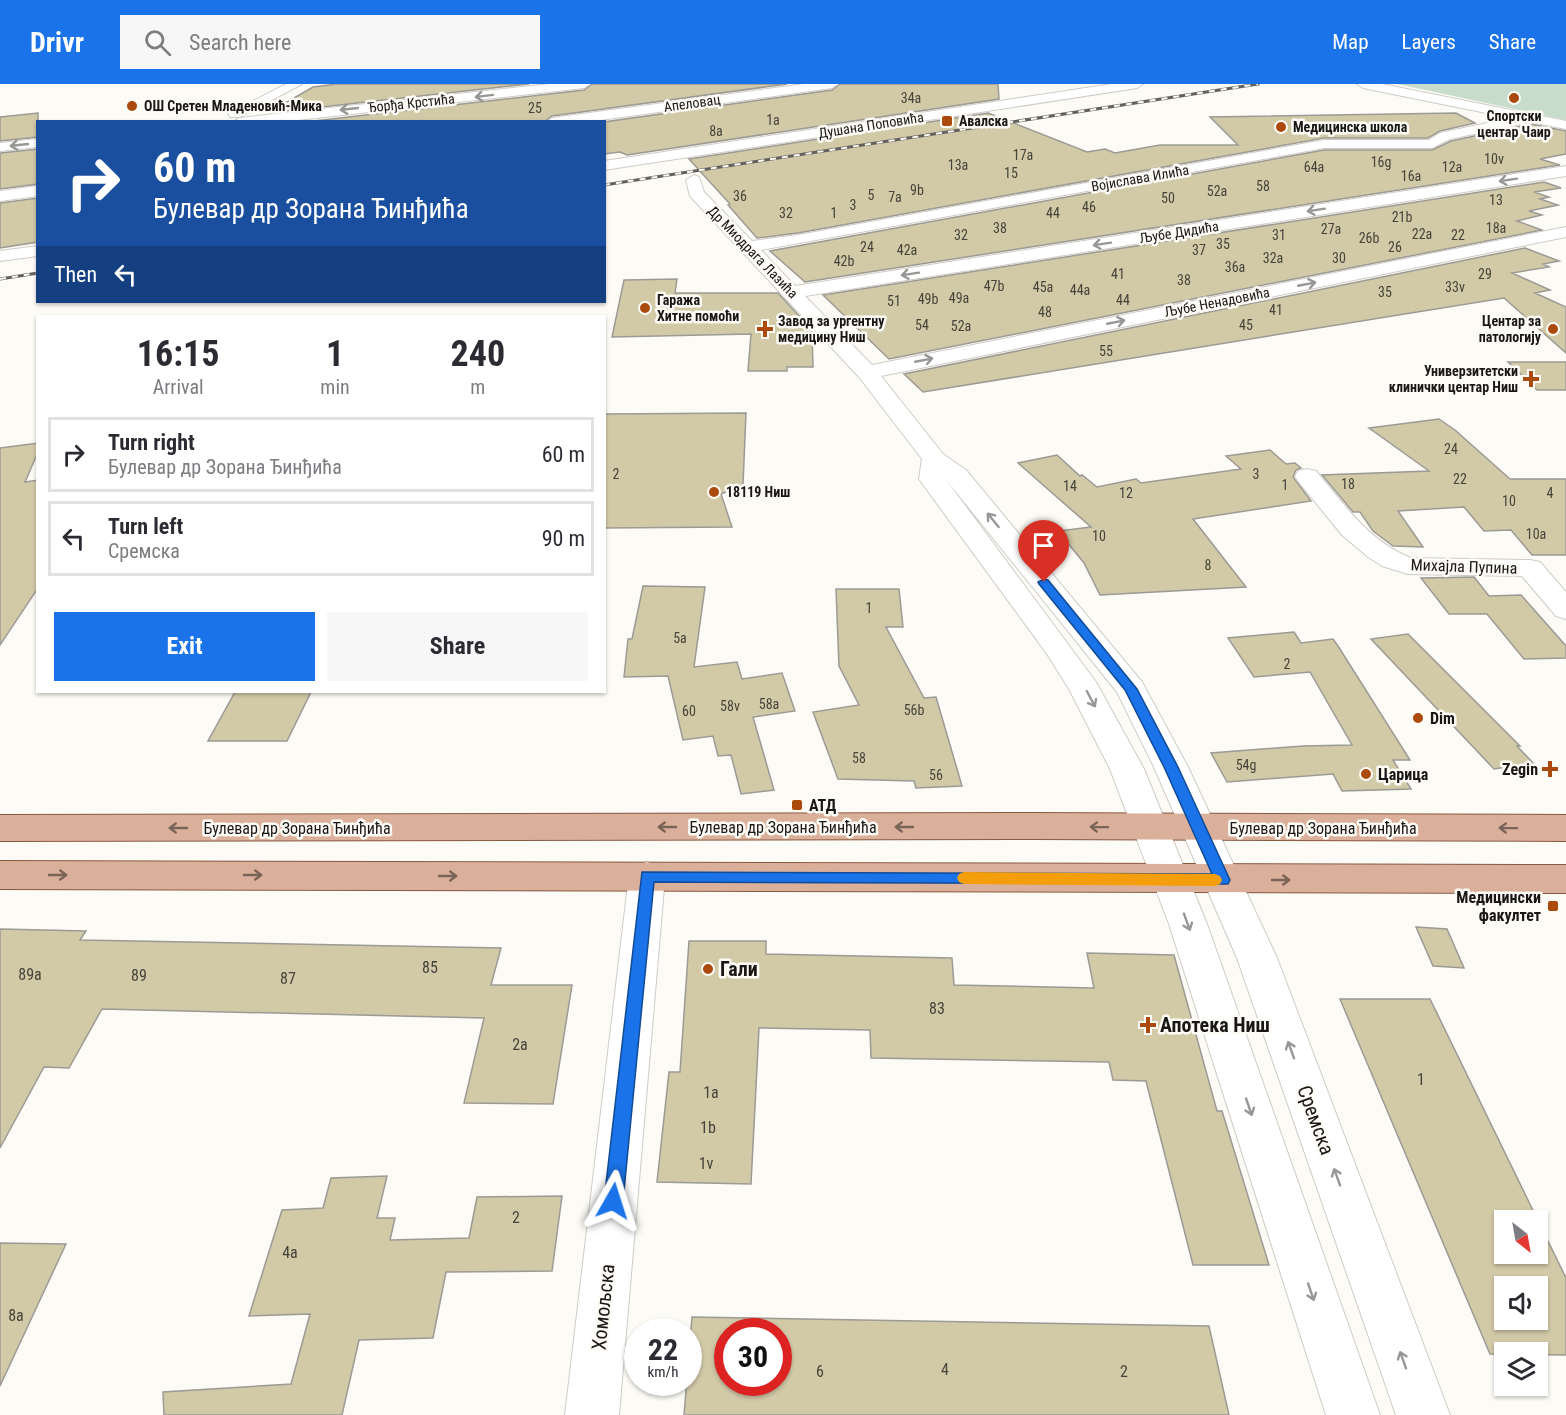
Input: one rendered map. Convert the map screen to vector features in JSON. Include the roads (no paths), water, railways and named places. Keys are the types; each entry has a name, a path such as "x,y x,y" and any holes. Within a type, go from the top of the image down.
{"main road":[{"name":"Булевар др Зорана Ђинђића","path":"0,828 1033,826 1200,829 1352,826 1566,828"},
{"path":"0,875 1171,880 1566,879"}],"street":[{"path":"224,120 296,84"},
{"name":"Ђорђа Крстића","path":"257,120 584,84"},
{"name":"Апеловац","path":"566,120 832,84"},
{"name":"Душана Поповића","path":"606,166 1137,84"},
{"path":"1363,84 1566,125"},
{"path":"407,103 434,89"},
{"path":"676,93 716,113"},
{"name":"Војислава Илића","path":"747,247 798,240 1324,144 1432,144 1445,136 1530,118"},
{"path":"748,130 767,140"},
{"path":"0,147 36,143"},
{"name":"Љубе Дидића","path":"793,292 1566,171"},
{"name":"Др Миодрага Лазића","path":"694,180 696,193 867,372 934,459 957,475 1131,689 1200,829"},
{"path":"0,196 36,191"},
{"name":"Љубе Ненадовића","path":"867,372 1566,232"},
{"path":"0,256 36,251"},
{"path":"934,459 931,479 993,559 1085,689 1120,755 1188,924 1353,1415"},
{"name":"Михајла Пупина","path":"1307,476 1359,537 1374,551 1391,561 1408,566 1530,568 1566,610"},
{"name":"Сремска","path":"1200,829 1257,958 1423,1415"},
{"name":"Хомољска","path":"592,1415 647,876"}],"railway":[{"path":"606,185 1258,84"},
{"path":"0,279 36,273"}],"place":[{"name":"Спортски центар Чаир","path":"1514,98"},
{"name":"ОШ Сретен Младеновић-Мика","path":"132,106"},
{"name":"Авалска","path":"947,121"},
{"name":"Медицинска школа","path":"1281,127"},
{"name":"Гаража Хитне помоћи","path":"645,308"},
{"name":"Завод за ургентну медицину Ниш","path":"765,329"},
{"name":"Центар за патологију","path":"1553,329"},
{"name":"Универзитетски клинички центар Ниш","path":"1531,379"},
{"name":"18119 Ниш","path":"714,492"},
{"name":"Dim","path":"1418,718"},
{"name":"Zegin","path":"1550,769"},
{"name":"Царица","path":"1366,774"},
{"name":"АТД","path":"797,805"},
{"name":"Медицински факултет","path":"1553,906"},
{"name":"Гали","path":"708,969"},
{"name":"Апотека Ниш","path":"1148,1025"}]}
